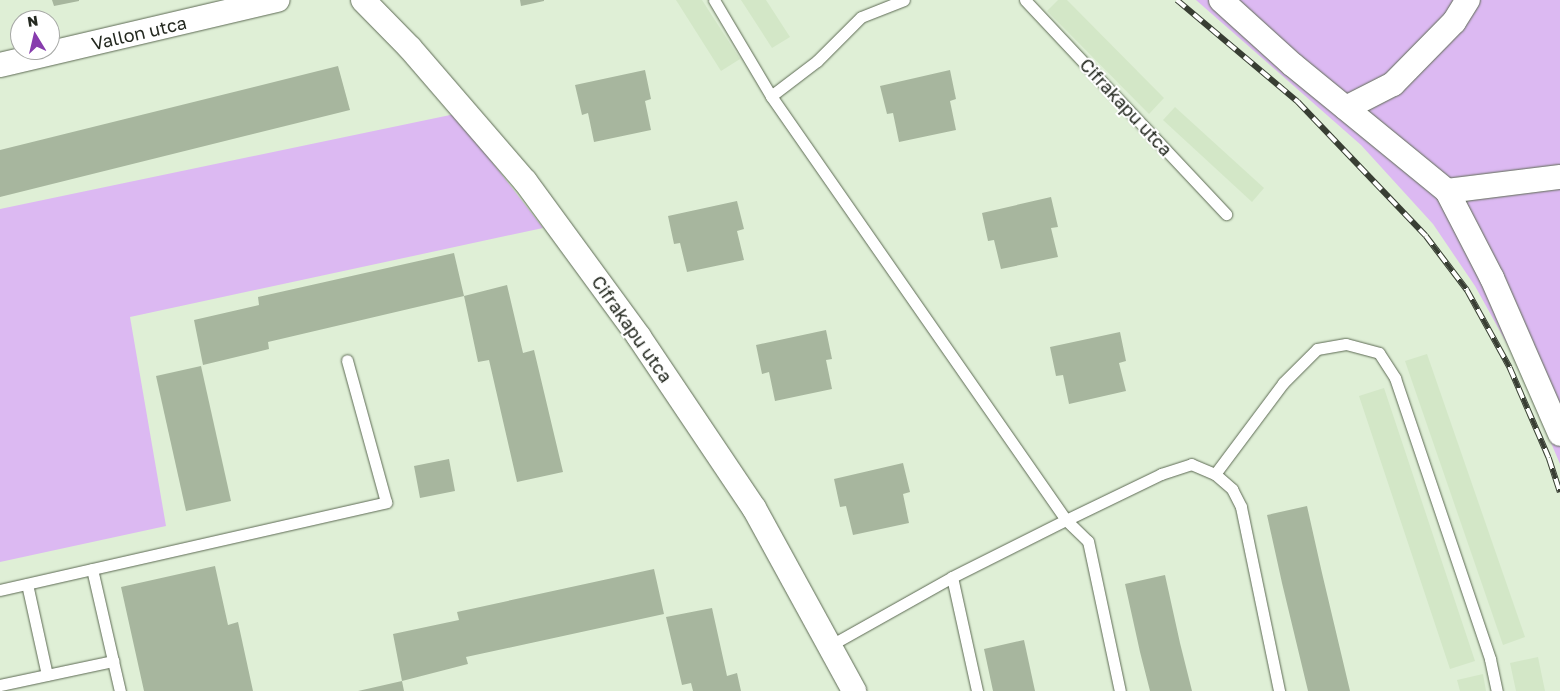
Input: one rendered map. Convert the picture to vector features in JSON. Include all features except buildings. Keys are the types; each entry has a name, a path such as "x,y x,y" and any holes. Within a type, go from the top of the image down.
{"street":[{"name":"Vallon utca","path":"0,65 278,0"},
{"name":"Cifrakapu utca","path":"363,0 457,102 564,232 639,337 754,508 831,645 854,691"},
{"path":"1221,0 1346,108 1447,191 1492,278 1560,434"},
{"path":"1346,108 1393,84 1454,22 1468,0"},
{"path":"1447,191 1560,177"}],"lane":[{"path":"714,0 771,96 1066,520 1088,540 1120,691"},
{"path":"771,96 817,61 861,16 904,0"},
{"name":"Cifrakapu utca","path":"1025,0 1226,214"},
{"path":"1215,474 1283,383 1317,349 1346,344 1379,352 1395,378 1490,659 1497,691"},
{"path":"0,590 386,502 347,360"},
{"path":"831,645 952,577 1161,474 1190,464 1215,474 1232,489 1241,507 1279,691"},
{"path":"92,569 120,691"},
{"path":"952,577 977,691"},
{"path":"27,584 47,675"},
{"path":"0,685 113,661"}],"shaded area":[{"path":"676,0 702,0 740,59 721,71"},
{"path":"741,0 766,0 790,37 772,48"},
{"path":"1058,0 1067,0 1164,98 1149,114 1047,11"},
{"path":"1196,0 1560,0 1560,464 1516,360 1475,286 1433,224 1361,145"},
{"path":"1175,107 1264,188 1252,202 1163,120"},
{"path":"455,114 543,228 130,317 166,526 0,562 0,209"},
{"path":"1427,354 1525,637 1503,645 1405,361"},
{"path":"1384,388 1475,661 1450,669 1359,396"},
{"path":"1538,657 1545,691 1516,691 1510,663"},
{"path":"1483,674 1486,691 1460,691 1457,680"}],"railway":[{"path":"1177,0 1298,102 1426,236 1467,290 1510,368 1549,458 1560,492"}]}
